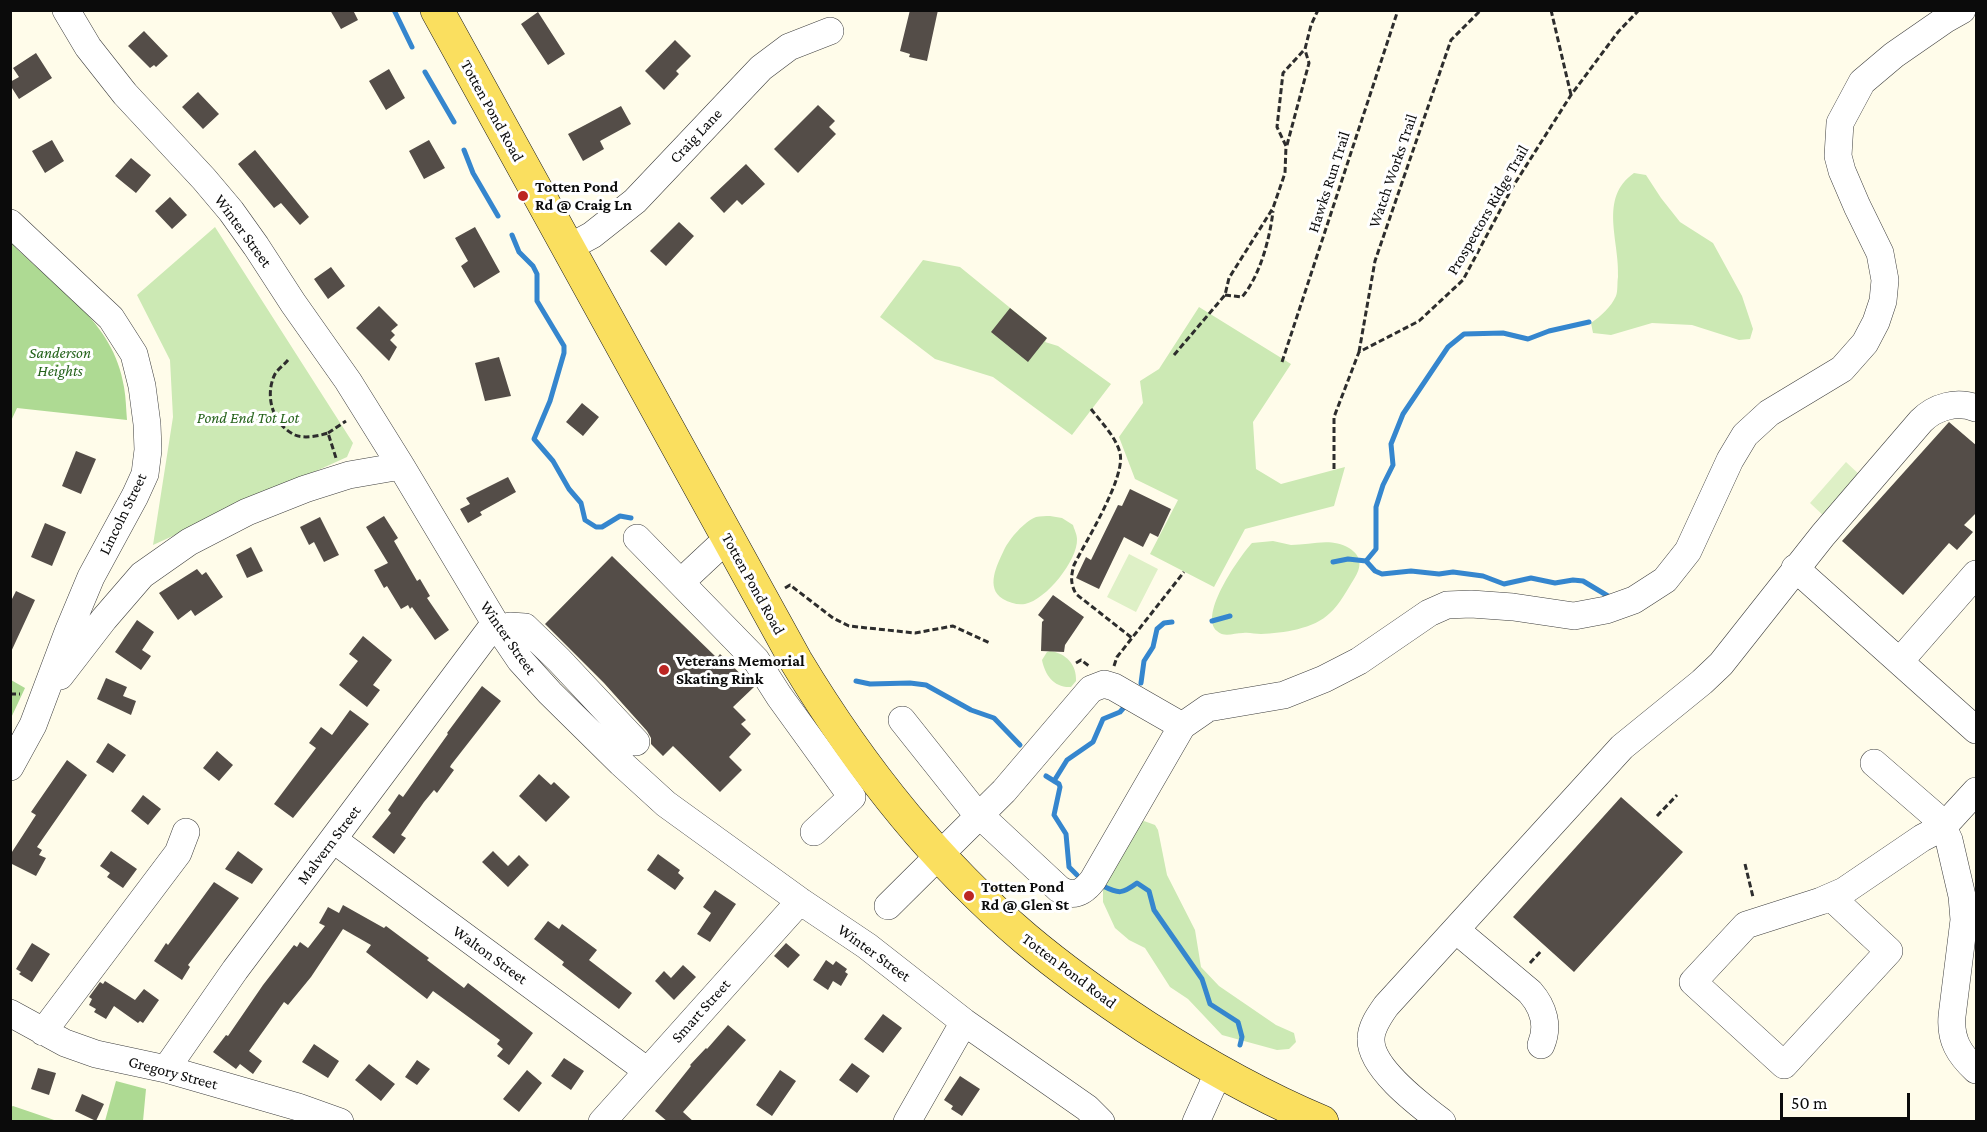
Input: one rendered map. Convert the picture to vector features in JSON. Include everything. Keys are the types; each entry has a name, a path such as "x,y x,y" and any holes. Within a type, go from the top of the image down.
{"main road":[{"name":"Totten Pond Road","path":"436,10 807,679 847,741 890,797 940,854 1007,923 1056,964 1119,1009 1219,1071 1322,1122"}],"street":[{"name":"Winter Street","path":"66,10 88,47 125,94 231,211 348,381 520,660 621,764 666,804 800,901 867,946 964,1022 1087,1108 1101,1122"},
{"path":"902,720 980,816 1055,886 1067,894 1080,893 1093,880 1182,726 1208,708 1284,695 1324,679 1359,661 1430,613 1447,605 1513,607 1574,616 1606,610 1634,600 1665,580 1688,551 1730,460 1745,435 1769,413 1842,369 1865,343 1876,322 1885,280 1880,253 1842,171 1839,156 1840,123 1862,82 1894,55 1962,10"},
{"name":"Craig Lane","path":"568,248 592,235 635,201 761,68 789,47 830,32"},
{"name":"Lincoln Street","path":"10,223 111,318 134,354 142,386 148,450 145,474 91,577 33,725 10,767"},
{"path":"1442,1122 1425,1113 1375,1058 1371,1046 1371,1032 1386,1006 1622,747 1721,664 1796,568 1927,415 1932,411 1953,405 1968,405 1977,408"},
{"path":"42,698 142,575 189,542 247,512 344,477 401,466"},
{"path":"637,538 756,660 852,797 814,832"},
{"path":"681,582 728,538"},
{"path":"1796,568 1977,730"},
{"path":"1900,661 1977,574"},
{"path":"497,626 525,627 636,742"},
{"name":"Malvern Street","path":"166,1069 235,970 497,626"},
{"path":"888,906 980,816 1095,686 1104,684 1114,687 1182,726"},
{"path":"1874,763 1916,797 1943,827 1953,852 1964,914 1964,931 1952,1016 1953,1039 1958,1051 1977,1070"},
{"path":"1832,898 1889,951 1784,1065 1693,982 1746,925 1832,898 1922,838 1943,827 1977,791"},
{"path":"43,1032 178,853 186,832"},
{"name":"Walton Street","path":"334,840 646,1070"},
{"name":"Smart Street","path":"602,1122 646,1070 800,901"},
{"path":"1456,930 1530,992 1538,1002 1546,1027 1541,1045"},
{"name":"Gregory Street","path":"10,1013 65,1043 96,1054 166,1069 298,1107 340,1122"},
{"path":"907,1122 964,1022"},
{"path":"1196,1122 1219,1071"}],"path":[{"path":"1286,146 1277,127 1283,73 1305,49 1311,25 1318,10"},
{"name":"Hawks Run Trail","path":"1282,362 1398,10"},
{"name":"Watch Works Trail","path":"1359,352 1375,261 1451,40 1481,10"},
{"path":"1551,10 1571,95"},
{"name":"Prospectors Ridge Trail","path":"1359,352 1419,321 1462,280 1512,188 1571,95 1618,32 1639,10"},
{"path":"1174,355 1225,295 1229,278 1273,208 1285,173 1286,146 1309,63 1305,49"},
{"path":"1225,295 1242,297 1247,291 1271,231 1273,208"},
{"path":"1334,469 1334,417 1359,352"},
{"path":"288,360 276,373 271,389 272,408 282,425 297,436 317,436 328,433 344,477"},
{"path":"1091,409 1116,443 1121,464 1115,483 1074,565 1071,576 1072,586 1076,594 1132,638"},
{"path":"1110,676 1117,657 1184,572"},
{"path":"762,600 790,585 833,618 849,626 915,633 953,626 990,643"},
{"path":"1076,663 1081,660 1094,670"},
{"path":"1658,816 1677,795"},
{"path":"1745,864 1753,897"},
{"path":"1526,968 1541,951"}],"green space":[{"path":"1634,173 1646,175 1680,222 1713,243 1742,296 1753,329 1750,339 1739,340 1692,325 1652,323 1611,335 1593,333 1591,323 1609,308 1617,294 1618,263 1613,221 1614,207 1623,183"},
{"name":"Pond End Tot Lot","path":"215,227 353,443 347,457 153,545 173,417 170,360 137,295"},
{"name":"Sanderson Heights","path":"11,243 80,306 108,342 118,363 124,387 127,420 17,408 11,421"},
{"path":"923,260 960,267 1047,338 1045,342 1058,346 1111,384 1072,435 993,377 935,359 880,317"},
{"path":"1199,307 1291,364 1253,422 1256,469 1281,484 1345,467 1334,506 1245,529 1214,587 1150,554 1178,500 1135,479 1119,437 1143,403 1140,381 1159,369"},
{"path":"1846,462 1863,478 1827,519 1810,503"},
{"path":"1050,516 1062,518 1073,525 1076,533 1076,548 1067,568 1051,587 1033,601 1019,604 1003,599 995,589 994,576 1007,545 1031,519"},
{"path":"1273,541 1291,545 1328,542 1342,545 1353,551 1358,558 1357,575 1337,605 1316,623 1279,633 1226,635 1220,633 1213,623 1213,612 1231,572 1252,543"},
{"path":"1129,554 1158,569 1136,612 1107,597"},
{"path":"1050,651 1066,657 1075,670 1076,681 1071,687 1055,683 1045,671 1042,660"},
{"path":"11,680 25,688 11,718"},
{"path":"1144,821 1155,825 1158,830 1167,875 1195,930 1201,967 1219,986 1276,1025 1294,1033 1296,1042 1289,1049 1277,1050 1222,1035 1188,999 1170,987 1145,948 1129,940 1115,928 1103,902 1103,886 1139,822"},
{"path":"116,1081 146,1089 143,1121 105,1121"},
{"path":"11,1107 57,1121 11,1121"}],"building":[{"path":"330,10 353,10 358,20 341,29"},
{"path":"910,10 938,10 927,61 909,57 910,54 900,51"},
{"path":"538,12 565,54 548,65 521,24"},
{"path":"144,31 168,56 156,67 154,65 150,68 128,46"},
{"path":"675,40 691,56 676,71 679,74 664,90 645,71"},
{"path":"36,53 52,78 19,99 10,85 10,82 19,77 13,68"},
{"path":"389,69 405,98 386,110 369,81"},
{"path":"198,92 219,114 203,129 182,107"},
{"path":"818,105 835,121 829,127 836,134 798,173 774,149"},
{"path":"621,106 631,124 600,141 604,149 583,161 568,134"},
{"path":"52,140 64,161 45,173 32,151"},
{"path":"429,140 445,168 424,179 409,151"},
{"path":"255,150 309,217 300,225 281,203 274,208 238,164"},
{"path":"131,158 151,175 136,193 115,176"},
{"path":"746,164 765,184 742,205 737,200 724,213 710,198"},
{"path":"170,197 187,215 172,229 155,211"},
{"path":"679,222 694,236 666,266 650,251"},
{"path":"475,227 500,272 474,288 461,266 468,261 455,238"},
{"path":"331,267 345,286 328,299 314,279"},
{"path":"379,306 398,325 391,331 395,335 390,340 397,347 389,361 356,328"},
{"path":"1010,308 1047,338 1028,362 991,332"},
{"path":"499,357 511,396 485,401 475,363"},
{"path":"582,403 599,417 583,436 566,422"},
{"path":"1949,422 1977,446 1977,512 1964,525 1973,532 1957,550 1949,543 1903,595 1842,541"},
{"path":"76,451 96,459 81,494 62,486"},
{"path":"508,477 516,492 480,512 482,515 468,523 460,509 470,504 466,498"},
{"path":"1130,489 1171,509 1158,537 1150,533 1143,547 1124,537 1099,589 1076,578 1086,557 1091,560 1118,505 1122,506"},
{"path":"384,516 398,538 394,541 417,581 420,579 430,596 427,598 449,630 435,640 412,607 410,609 408,605 401,609 387,586 384,588 374,570 388,563 366,527"},
{"path":"320,517 339,555 324,562 314,542 309,545 300,527"},
{"path":"45,523 66,532 52,566 31,557"},
{"path":"251,547 263,571 247,578 236,555"},
{"name":"Veterans Memorial Skating Rink","path":"612,556 717,658 720,654 754,687 733,707 746,720 741,724 751,734 729,757 742,770 720,792 673,746 663,756 651,744 647,731 604,683 545,624"},
{"path":"197,569 202,575 206,572 223,597 195,616 191,610 178,620 159,593"},
{"path":"16,591 35,600 10,654 10,603"},
{"path":"1053,595 1084,617 1065,645 1064,652 1041,651 1044,620 1038,615"},
{"path":"137,620 154,632 142,650 151,656 141,670 115,652"},
{"path":"363,636 392,660 373,685 380,690 367,707 339,685 358,661 349,654"},
{"path":"106,678 127,687 123,696 136,701 131,715 97,699"},
{"path":"482,686 501,701 451,765 450,767 454,770 437,793 434,790 424,802 401,835 406,838 394,854 372,837 391,813 388,810 399,794 403,797"},
{"path":"350,710 369,724 293,818 274,804 316,748 309,743 321,727 332,735"},
{"path":"108,743 126,755 113,773 96,762"},
{"path":"217,751 233,765 219,781 203,768"},
{"path":"67,760 87,775 37,847 42,850 39,855 46,858 36,876 10,863 10,855 36,815 31,812"},
{"path":"539,774 551,785 554,782 570,797 546,822 519,796"},
{"path":"143,795 161,809 148,825 131,811"},
{"path":"1621,797 1683,852 1574,972 1513,917"},
{"path":"111,851 137,869 123,888 107,877 110,873 100,866"},
{"path":"238,851 263,869 252,884 225,869"},
{"path":"493,851 508,866 519,855 529,865 508,887 482,862"},
{"path":"658,854 680,870 678,873 684,878 675,890 647,870"},
{"path":"214,882 239,898 188,965 190,967 182,980 154,961"},
{"path":"715,890 736,904 710,942 697,934 711,913 703,907"},
{"path":"343,905 384,928 386,926 464,988 468,983 533,1033 509,1065 497,1056 503,1049 497,1044 500,1040 433,991 427,999 366,952 371,945 343,929 311,977 288,1005 284,1002 249,1051 262,1061 253,1074 240,1064 236,1069 213,1052 226,1035 228,1036 294,945 297,947 300,942 308,948 325,926 319,923 328,907 339,913"},
{"path":"548,921 559,929 562,924 597,950 589,960 632,993 619,1009 562,965 564,962 534,939"},
{"path":"32,943 50,954 32,982 19,974 21,972 16,969"},
{"path":"786,943 800,955 788,968 774,956"},
{"path":"826,960 833,965 836,961 847,969 845,972 848,974 841,986 833,981 828,990 813,980"},
{"path":"683,965 696,977 674,1000 655,981 664,971 671,978"},
{"path":"105,981 135,1000 144,989 159,1000 143,1023 140,1021 138,1023 114,1006 106,1019 94,1012 96,1009 89,1005 92,999 89,997 100,982 103,984"},
{"path":"883,1014 902,1028 883,1053 864,1039"},
{"path":"728,1025 746,1040 683,1112 694,1122 668,1122 655,1111 690,1065"},
{"path":"314,1044 339,1061 328,1078 302,1062"},
{"path":"564,1058 584,1071 571,1090 551,1076"},
{"path":"417,1060 430,1069 417,1085 405,1077"},
{"path":"852,1063 870,1076 857,1093 839,1080"},
{"path":"369,1064 395,1084 381,1101 355,1080"},
{"path":"38,1068 56,1073 49,1095 31,1089"},
{"path":"527,1070 542,1083 519,1112 503,1099"},
{"path":"780,1070 796,1081 772,1116 756,1105"},
{"path":"960,1076 980,1089 962,1116 951,1109 953,1106 944,1100"},
{"path":"82,1094 104,1104 96,1121 75,1111"}],"waterway":[{"path":"394,10 412,47"},
{"path":"425,72 454,122"},
{"path":"464,150 473,173 498,216"},
{"path":"512,235 519,252 533,266 537,274 537,301 564,346 550,401 534,439 553,461 569,489 581,503 585,520 596,527 602,527 620,516 631,518"},
{"path":"1333,562 1348,559 1366,561 1376,549 1376,507 1393,465 1391,444 1403,414 1448,347 1464,334 1503,333 1528,339 1549,331 1589,322"},
{"path":"1366,561 1375,571 1382,574 1411,571 1439,574 1453,572 1483,576 1504,584 1531,578 1555,583 1583,581 1608,596"},
{"path":"1212,621 1230,616"},
{"path":"1141,683 1144,661 1153,647 1157,629 1164,623 1172,622"},
{"path":"856,681 870,684 926,685 971,710 994,718 1020,745"},
{"path":"1054,781 1067,760 1093,742 1103,719 1120,712 1126,705"},
{"path":"1046,776 1060,787 1054,815 1066,834 1069,867 1077,875"},
{"path":"1103,886 1120,892 1137,883 1149,891 1154,910 1202,979 1210,1004 1238,1022 1242,1037 1240,1045"}],"place":[{"name":"Totten Pond Rd @ Craig Ln","path":"523,196"},
{"name":"Veterans Memorial Skating Rink","path":"664,670"},
{"name":"Totten Pond Rd @ Glen St","path":"969,896"}]}
